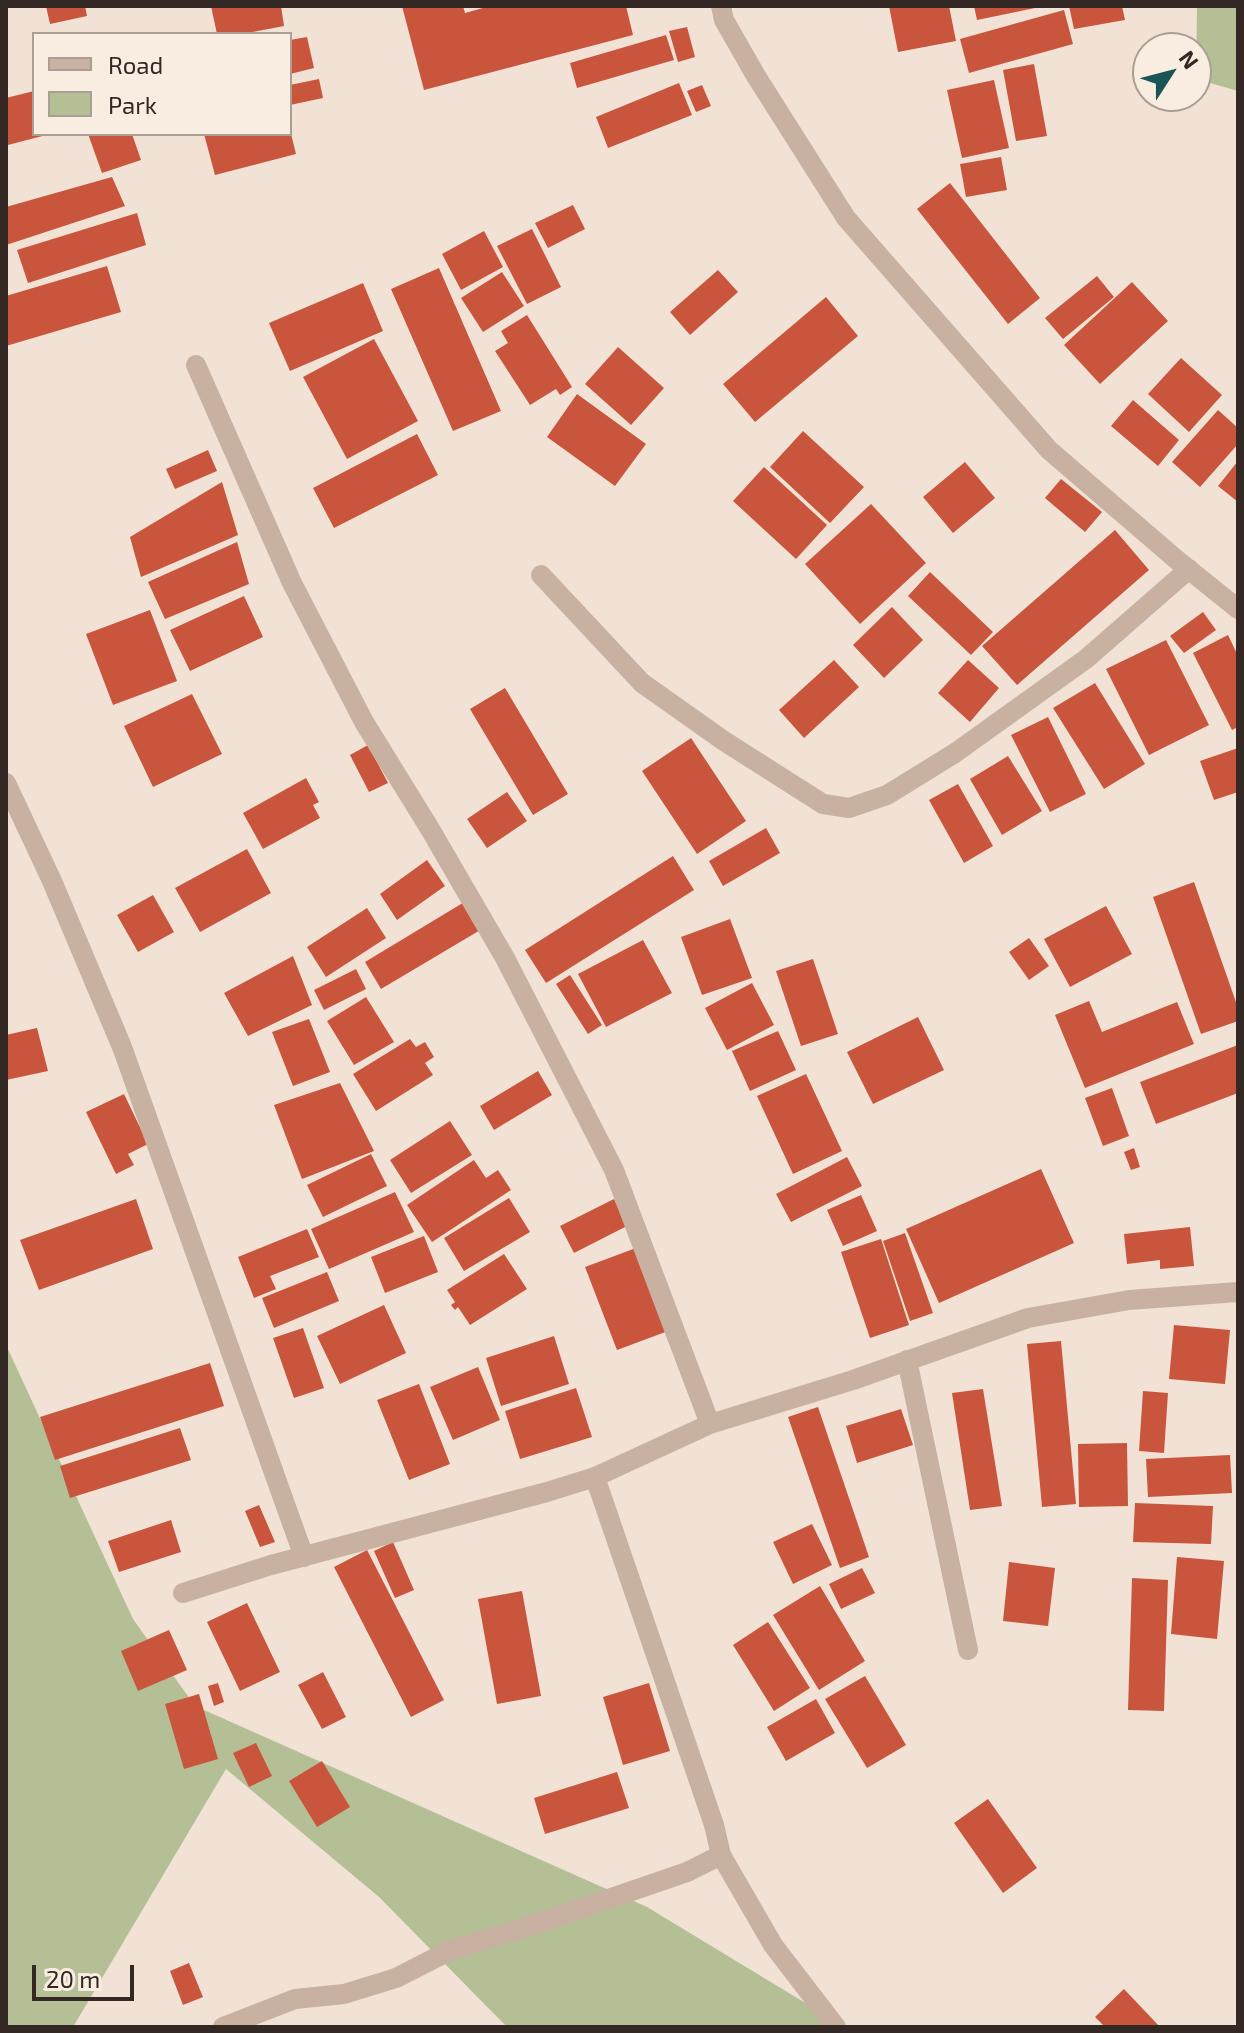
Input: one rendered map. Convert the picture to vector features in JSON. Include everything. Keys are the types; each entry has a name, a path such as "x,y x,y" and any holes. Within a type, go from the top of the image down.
{"street":[{"path":"721,6 724,20 756,76 846,218 1049,450 1238,609"},
{"path":"196,365 292,583 349,694 505,958 614,1170 710,1424"},
{"path":"541,575 642,683 724,741 823,804 849,808 887,795 955,753 1086,659 1189,569"},
{"path":"6,783 52,881 122,1047 304,1557"},
{"path":"183,1593 271,1565 595,1477 710,1424 853,1380 1028,1318 1129,1300 1238,1292"},
{"path":"907,1360 968,1650"},
{"path":"595,1477 714,1825 721,1855 773,1945 836,2027"},
{"path":"223,2027 295,1999 344,1994 396,1978 451,1950 687,1872 721,1855"}],"green space":[{"path":"1197,6 1238,6 1238,91 1212,84 1212,32 1197,32"},
{"path":"6,1345 133,1619 195,1706 647,1907 845,2027 507,2027 379,1897 226,1769 73,2027 6,2027"}],"building":[{"path":"46,6 85,6 87,16 50,24"},
{"path":"211,6 281,6 284,26 252,32 217,32"},
{"path":"402,6 463,6 465,13 490,6 626,6 633,35 424,90"},
{"path":"889,6 949,6 956,41 898,52"},
{"path":"974,6 1040,6 1040,7 977,20"},
{"path":"1069,6 1122,6 1125,20 1074,29"},
{"path":"1064,10 1073,44 969,73 960,39"},
{"path":"687,27 695,57 678,62 669,31"},
{"path":"666,35 674,60 577,88 570,63"},
{"path":"307,37 314,68 292,74 292,40"},
{"path":"1034,64 1047,136 1016,141 1003,70"},
{"path":"319,79 323,98 292,105 292,85"},
{"path":"994,80 1009,148 962,158 947,90"},
{"path":"679,83 692,115 608,148 596,117"},
{"path":"702,85 711,106 696,112 687,91"},
{"path":"32,92 32,136 42,136 8,145 6,98"},
{"path":"89,136 133,136 141,160 102,173"},
{"path":"205,136 292,136 296,154 215,175"},
{"path":"1001,157 1007,190 966,197 960,164"},
{"path":"112,177 125,206 6,245 6,207"},
{"path":"950,183 1040,298 1008,324 917,209"},
{"path":"573,205 585,229 548,248 535,223"},
{"path":"137,213 146,245 28,283 17,250"},
{"path":"532,229 561,287 527,304 497,246"},
{"path":"484,231 503,267 461,290 442,254"},
{"path":"107,266 121,312 6,346 6,296"},
{"path":"439,268 501,411 453,431 391,289"},
{"path":"718,270 738,292 690,335 670,312"},
{"path":"502,272 524,306 483,332 461,298"},
{"path":"1097,276 1114,297 1063,339 1045,318"},
{"path":"1132,282 1168,321 1100,384 1064,345"},
{"path":"363,283 383,331 290,371 269,323"},
{"path":"826,297 858,336 755,422 723,384"},
{"path":"527,315 572,387 560,395 556,389 530,405 495,351 508,343 501,331"},
{"path":"374,339 418,421 347,459 303,377"},
{"path":"618,347 664,388 631,425 585,384"},
{"path":"1181,358 1222,395 1189,432 1148,394"},
{"path":"577,394 646,444 615,486 547,437"},
{"path":"1133,400 1179,440 1158,466 1111,426"},
{"path":"1218,410 1238,428 1238,444 1200,487 1172,462"},
{"path":"803,431 864,487 830,523 770,467"},
{"path":"417,434 438,475 334,528 313,488"},
{"path":"208,450 217,471 175,489 166,469"},
{"path":"1238,461 1238,502 1218,486"},
{"path":"965,462 995,498 953,533 923,497"},
{"path":"764,467 827,525 796,559 733,501"},
{"path":"1061,479 1102,512 1085,532 1045,498"},
{"path":"222,482 238,535 141,577 130,537"},
{"path":"871,504 926,563 860,624 805,564"},
{"path":"1115,530 1149,570 1017,685 982,646"},
{"path":"237,542 249,584 165,619 148,582"},
{"path":"930,572 993,632 971,655 908,596"},
{"path":"244,596 263,637 190,671 170,630"},
{"path":"892,607 923,640 884,678 853,645"},
{"path":"150,610 177,681 113,705 86,634"},
{"path":"1203,612 1216,630 1184,653 1170,636"},
{"path":"1228,635 1238,656 1238,727 1232,730 1193,653"},
{"path":"1166,640 1209,725 1149,755 1106,669"},
{"path":"834,660 859,687 804,738 779,710"},
{"path":"968,660 999,688 970,722 938,693"},
{"path":"1095,683 1145,764 1104,789 1053,708"},
{"path":"505,688 568,794 533,815 470,709"},
{"path":"192,694 222,754 153,787 124,726"},
{"path":"1048,717 1086,794 1050,812 1011,735"},
{"path":"691,738 746,821 697,854 642,771"},
{"path":"368,745 388,783 369,792 350,755"},
{"path":"1238,748 1238,792 1214,800 1200,761"},
{"path":"1008,756 1042,811 1002,835 970,779"},
{"path":"306,778 319,802 313,805 320,818 263,849 243,813"},
{"path":"958,784 993,846 964,863 929,800"},
{"path":"507,792 527,821 487,848 467,819"},
{"path":"766,828 780,853 723,886 709,861"},
{"path":"247,849 271,893 200,932 175,888"},
{"path":"673,856 694,890 546,983 525,950"},
{"path":"427,860 445,886 397,920 380,894"},
{"path":"1194,882 1238,1008 1238,1021 1201,1034 1153,897"},
{"path":"153,895 174,932 138,952 117,915"},
{"path":"466,901 482,929 381,989 365,962"},
{"path":"1106,906 1132,954 1070,987 1044,939"},
{"path":"367,908 386,938 326,977 307,947"},
{"path":"730,919 752,978 702,995 681,937"},
{"path":"1029,938 1049,966 1029,980 1009,952"},
{"path":"643,940 672,993 606,1027 578,974"},
{"path":"293,956 312,1005 248,1036 224,993"},
{"path":"813,959 838,1034 801,1046 776,971"},
{"path":"356,969 366,989 324,1010 314,990"},
{"path":"570,975 602,1025 588,1034 556,984"},
{"path":"752,983 774,1025 727,1050 705,1008"},
{"path":"366,997 394,1042 354,1065 327,1021"},
{"path":"1089,1001 1102,1032 1177,1002 1194,1044 1085,1088 1055,1015"},
{"path":"918,1017 944,1070 873,1104 847,1052"},
{"path":"309,1019 330,1072 293,1086 272,1032"},
{"path":"37,1028 48,1071 6,1080 6,1035"},
{"path":"778,1031 796,1070 750,1091 732,1051"},
{"path":"410,1039 416,1047 425,1042 434,1057 425,1063 433,1075 376,1111 353,1074"},
{"path":"1238,1045 1238,1093 1156,1124 1140,1082"},
{"path":"538,1071 552,1095 494,1130 480,1106"},
{"path":"806,1074 842,1151 793,1174 757,1096"},
{"path":"340,1083 374,1151 302,1179 274,1105"},
{"path":"1112,1088 1129,1136 1103,1146 1085,1098"},
{"path":"124,1094 148,1144 128,1154 134,1165 116,1174 86,1112"},
{"path":"450,1121 472,1155 411,1193 390,1160"},
{"path":"1134,1148 1140,1167 1131,1170 1124,1152"},
{"path":"371,1154 387,1186 323,1217 307,1185"},
{"path":"847,1157 862,1186 791,1222 776,1194"},
{"path":"474,1160 486,1178 498,1170 511,1190 432,1242 407,1205"},
{"path":"1041,1169 1074,1243 939,1303 906,1229"},
{"path":"395,1192 414,1232 329,1269 311,1229"},
{"path":"861,1195 877,1231 843,1246 827,1210"},
{"path":"509,1198 530,1232 464,1271 444,1238"},
{"path":"136,1199 153,1249 39,1290 20,1240"},
{"path":"614,1199 627,1226 574,1253 560,1226"},
{"path":"1190,1227 1194,1266 1160,1269 1160,1260 1127,1264 1124,1234"},
{"path":"307,1229 319,1257 270,1276 276,1289 254,1298 238,1257"},
{"path":"905,1233 933,1313 910,1321 883,1241"},
{"path":"424,1236 438,1272 385,1293 371,1257"},
{"path":"881,1239 909,1325 870,1338 841,1252"},
{"path":"636,1248 668,1331 617,1350 585,1267"},
{"path":"504,1254 527,1289 470,1325 458,1307 455,1310 451,1305 455,1302 447,1290"},
{"path":"327,1272 339,1301 274,1328 262,1298"},
{"path":"384,1305 406,1353 340,1384 317,1336"},
{"path":"1174,1325 1230,1330 1225,1384 1169,1379"},
{"path":"303,1328 324,1388 294,1398 273,1338"},
{"path":"554,1336 569,1384 501,1406 486,1358"},
{"path":"1061,1341 1076,1504 1042,1507 1027,1344"},
{"path":"210,1363 224,1406 55,1460 40,1417"},
{"path":"478,1367 500,1420 453,1440 430,1387"},
{"path":"419,1384 450,1464 409,1480 377,1400"},
{"path":"576,1388 592,1437 520,1459 505,1411"},
{"path":"983,1389 1002,1506 970,1510 952,1393"},
{"path":"1143,1391 1168,1393 1164,1453 1139,1451"},
{"path":"818,1407 869,1557 840,1568 788,1417"},
{"path":"901,1409 913,1445 857,1463 846,1426"},
{"path":"180,1428 191,1460 70,1498 60,1466"},
{"path":"1127,1443 1128,1506 1079,1507 1078,1444"},
{"path":"1230,1455 1232,1493 1148,1497 1146,1459"},
{"path":"1135,1503 1213,1506 1211,1544 1133,1542"},
{"path":"259,1505 275,1542 260,1547 245,1511"},
{"path":"171,1520 181,1552 119,1572 108,1541"},
{"path":"812,1524 832,1565 793,1584 773,1542"},
{"path":"393,1542 414,1590 395,1598 374,1551"},
{"path":"367,1550 444,1700 411,1717 334,1567"},
{"path":"1177,1557 1224,1561 1217,1639 1171,1634"},
{"path":"1009,1562 1055,1568 1048,1626 1003,1621"},
{"path":"862,1568 875,1593 841,1609 829,1584"},
{"path":"1132,1578 1168,1580 1164,1711 1128,1710"},
{"path":"820,1586 865,1661 819,1690 773,1615"},
{"path":"522,1591 541,1696 497,1704 478,1599"},
{"path":"247,1603 280,1672 240,1691 207,1622"},
{"path":"768,1622 810,1688 774,1711 733,1645"},
{"path":"169,1630 187,1670 138,1691 121,1651"},
{"path":"323,1672 346,1717 322,1729 298,1685"},
{"path":"865,1676 906,1745 867,1768 825,1699"},
{"path":"218,1683 224,1702 214,1706 208,1686"},
{"path":"649,1683 670,1751 623,1765 603,1697"},
{"path":"199,1694 218,1759 184,1769 165,1704"},
{"path":"816,1699 835,1733 786,1761 767,1727"},
{"path":"256,1743 272,1776 249,1787 233,1753"},
{"path":"322,1761 350,1807 317,1827 289,1781"},
{"path":"617,1772 629,1808 545,1834 534,1798"},
{"path":"988,1799 1037,1868 1003,1893 954,1823"},
{"path":"189,1963 203,1997 183,2005 170,1971"},
{"path":"1124,1989 1160,2027 1105,2027 1095,2017"}]}
